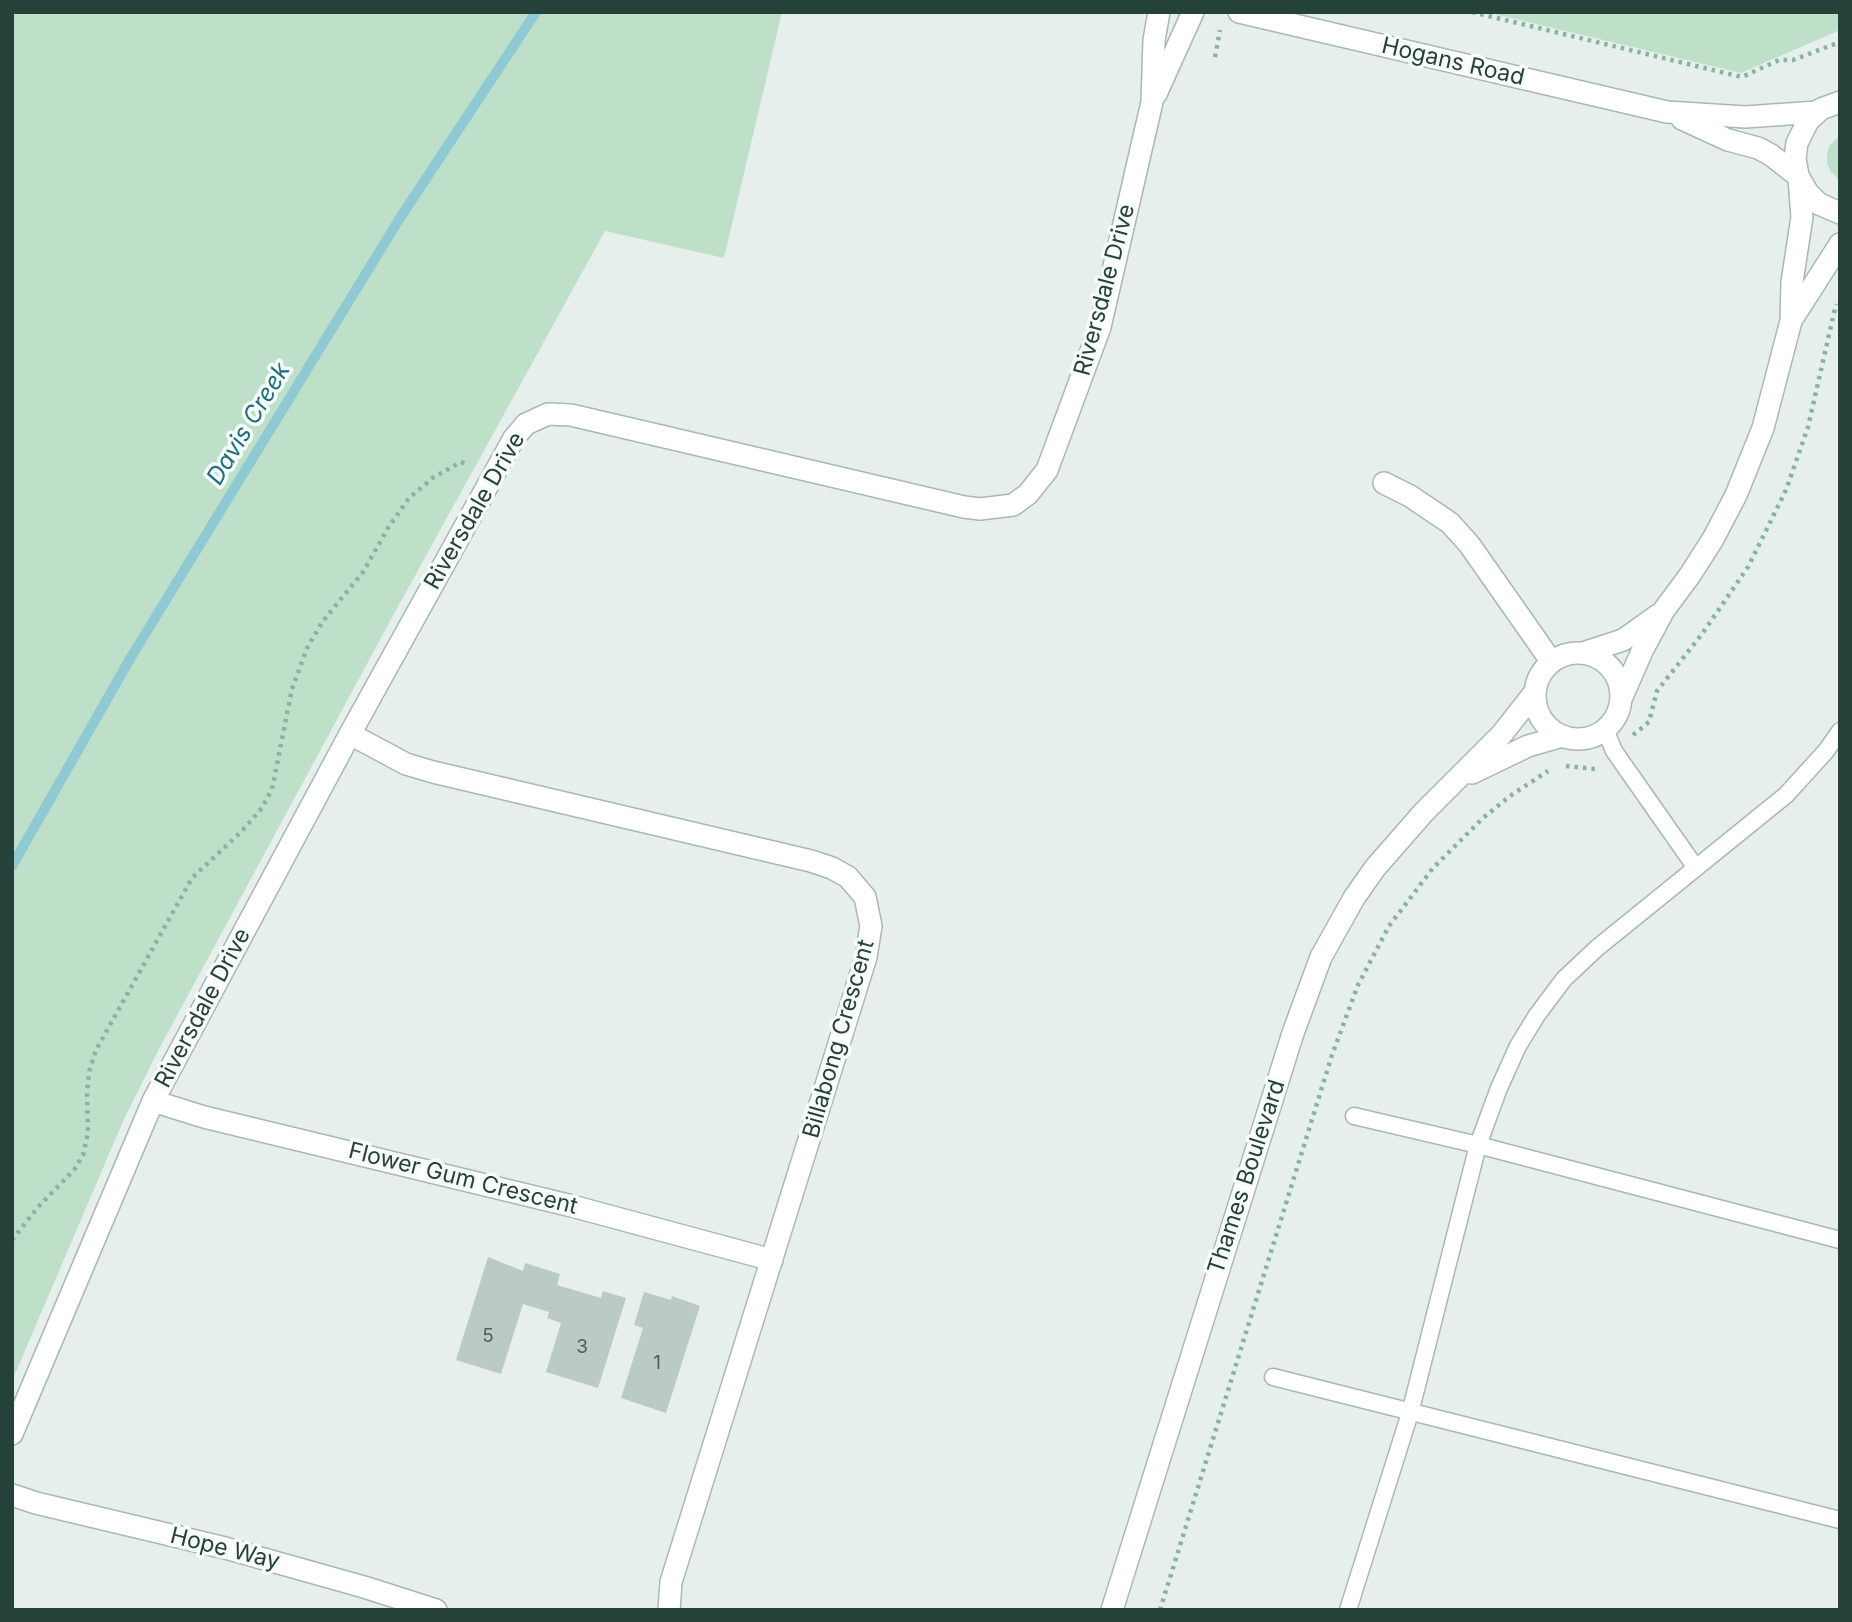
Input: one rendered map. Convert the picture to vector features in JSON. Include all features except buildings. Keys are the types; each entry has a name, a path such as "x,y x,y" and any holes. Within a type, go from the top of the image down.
{"street":[{"name":"Riversdale Drive","path":"12,1434 153,1101 350,734 514,438 526,424 548,414 559,413 597,419 964,506 980,509 1013,505 1028,495 1047,470 1091,355 1125,223 1152,102 1154,40 1159,12"},
{"name":"Riversdale Drive","path":"1152,102 1193,12"},
{"name":"Hogans Road","path":"1230,18 1667,113 1745,117 1832,104"},
{"path":"1664,610 1623,640 1583,653 1562,655 1551,661 1539,678 1535,692 1535,703 1541,718 1549,727 1563,736 1576,738 1588,737 1605,729 1616,715 1643,649 1664,610 1702,557 1736,495 1763,428 1791,321 1792,282 1802,217 1795,158 1797,143 1804,127 1832,104"},
{"name":"Hogans Road","path":"1667,113 1728,140 1771,155 1799,177 1805,189 1819,204 1840,213"},
{"path":"1791,321 1840,244"},
{"path":"1384,483 1410,496 1450,523 1469,544 1551,661"},
{"path":"1583,653 1598,657 1611,668 1619,683 1621,699"},
{"name":"Thames Boulevard","path":"1112,1610 1293,1033 1321,957 1354,898 1375,868 1424,812 1502,734 1535,692"},
{"name":"Billabong Crescent","path":"350,734 406,764 811,861 848,877 865,897 871,926 866,957 671,1583 668,1610"},
{"name":"Thames Boulevard","path":"1455,783 1528,746 1563,736"},
{"name":"Flower Gum Crescent","path":"153,1101 204,1117 572,1206 772,1260"},
{"name":"Hope Way","path":"12,1495 251,1555 436,1610"},
{"name":"Billabong Crescent","path":"653,1610 671,1583"}],"lane":[{"path":"1605,729 1614,751 1696,868"},
{"path":"1348,1610 1410,1413 1478,1145 1518,1046 1564,979 1597,948 1786,795 1826,751 1840,731"},
{"path":"1354,1116 1478,1145 1840,1240"},
{"path":"1273,1377 1840,1520"}],"path":[{"path":"1472,12 1742,77 1779,60 1793,61 1840,42"},
{"path":"1215,57 1230,18"},
{"path":"1560,765 1595,769 1649,722 1657,691 1702,635 1748,566 1786,490 1808,427 1837,302"},
{"path":"12,1240 38,1207 74,1170 83,1154 88,1133 89,1072 96,1050 192,878 241,832 267,799 272,789 292,689 307,648 323,621 363,572 388,527 409,498 434,477 461,462 473,467"},
{"path":"1160,1610 1332,1055 1367,965 1389,926 1410,897 1459,840 1510,796 1550,770"}],"green space":[{"path":"12,12 782,12 724,258 605,231 159,1049 124,1119 12,1381"},
{"path":"1486,12 1840,12 1840,30 1741,73"},
{"path":"1840,135 1840,180 1831,172 1827,155 1829,146"}],"waterway":[{"name":"Davis Creek","path":"12,866 131,657 398,221 536,12"}]}
